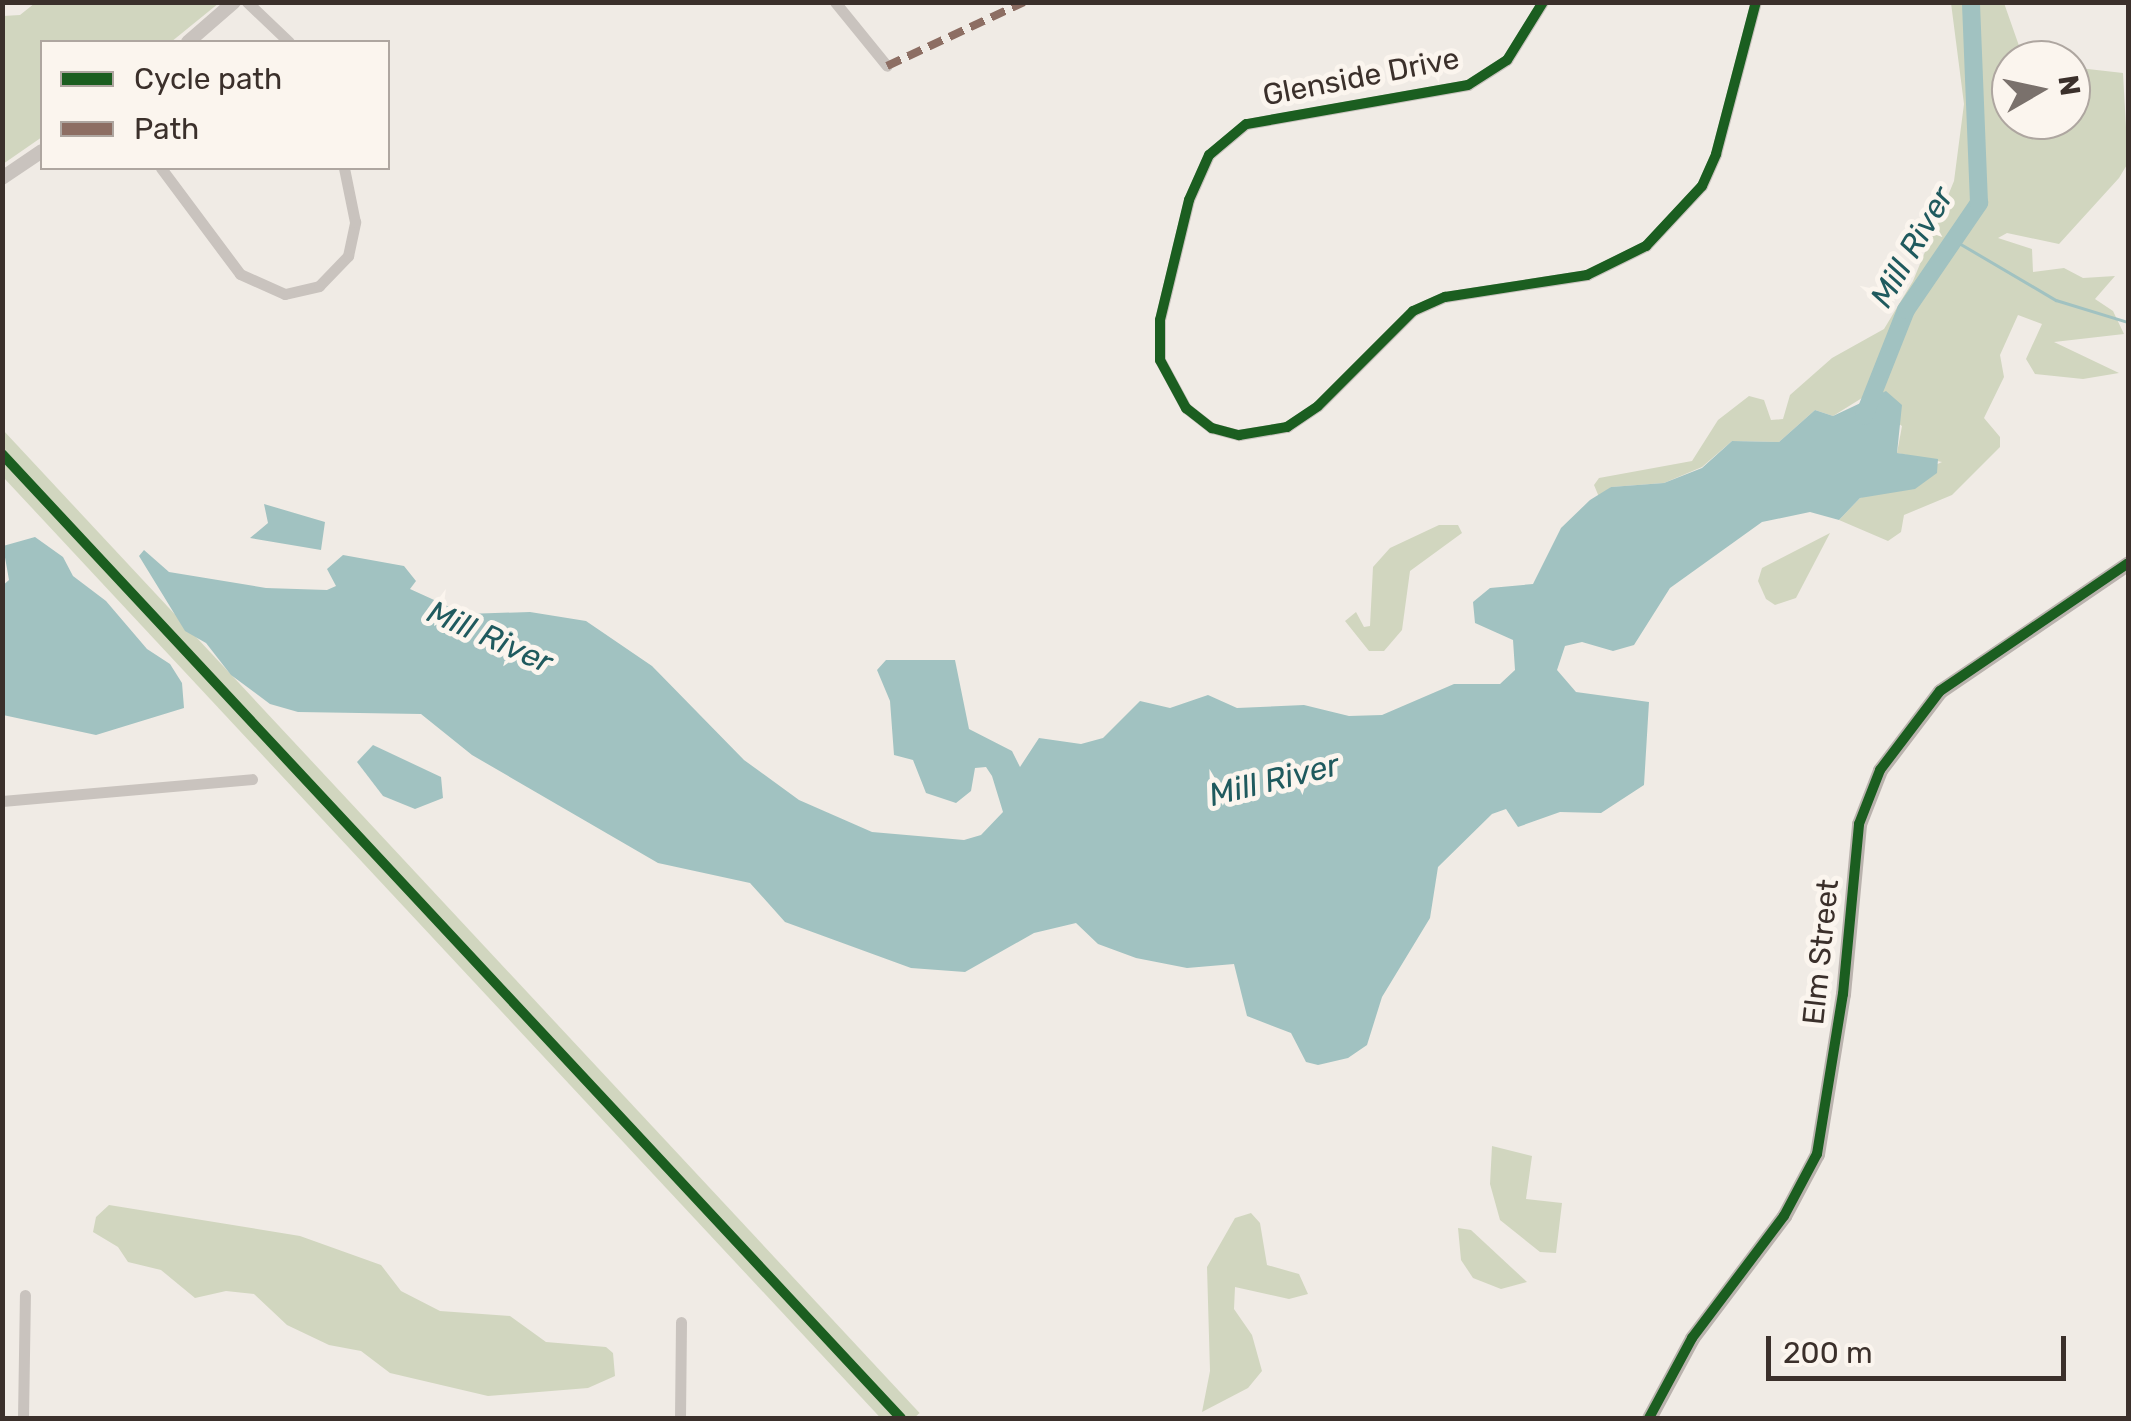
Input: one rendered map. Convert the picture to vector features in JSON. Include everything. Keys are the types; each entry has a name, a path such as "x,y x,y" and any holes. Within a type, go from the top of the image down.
{"main road":[{"name":"Elm Street","path":"1649,1418 1692,1338 1784,1216 1817,1154 1843,994 1860,824 1880,770 1940,691 2128,563"}],"street":[{"path":"190,40 234,2"},
{"path":"247,2 287,40"},
{"path":"834,2 887,66"},
{"name":"Glenside Drive","path":"1544,2 1507,60 1468,85 1246,124 1209,155 1188,200 1160,320 1160,360 1186,408 1212,428 1240,436 1288,427 1318,406 1414,311 1446,297 1587,275 1646,246 1702,186 1756,2"},
{"path":"2,178 40,152"},
{"path":"162,170 240,274 285,294 325,282 348,256 355,222 344,170"},
{"path":"2,801 252,779"},
{"path":"23,1418 25,1294"},
{"path":"680,1418 681,1322"}],"green space":[{"path":"35,2 219,3 173,40 40,40 40,138 3,164 3,16 20,15"},
{"path":"1951,3 2004,3 2017,40 1991,40 1991,140 2091,140 2091,69 2123,73 2128,163 2119,178 2059,244 2007,233 1998,238 2032,249 2033,272 2064,268 2083,278 2115,276 2095,299 2113,311 2124,334 2054,342 2119,373 2083,379 2035,374 2026,359 2042,324 2018,315 2000,355 2004,377 1984,418 2000,437 2000,447 1952,495 1904,515 1901,532 1888,541 1839,520 1860,498 1942,462 1897,453 1902,426 1862,398 1833,416 1815,410 1779,442 1732,441 1702,467 1664,483 1611,487 1599,497 1594,485 1599,478 1692,461 1718,420 1749,396 1764,400 1771,420 1783,419 1790,395 1832,358 1884,329 1913,281 1954,181 1964,104"},
{"path":"3,430 920,1413 914,1418 881,1418 2,476 2,431"},
{"path":"1439,525 1458,525 1462,533 1410,571 1402,630 1384,651 1369,651 1345,621 1356,612 1364,627 1370,626 1373,567 1390,548"},
{"path":"1830,533 1796,598 1775,605 1766,599 1758,581 1762,568"},
{"path":"1492,1146 1532,1156 1526,1199 1562,1203 1556,1253 1540,1252 1500,1220 1490,1184"},
{"path":"109,1205 300,1236 381,1265 401,1291 440,1311 510,1316 546,1342 606,1347 613,1353 615,1376 588,1388 488,1396 390,1373 361,1351 329,1345 287,1325 254,1294 226,1291 195,1298 161,1270 128,1262 118,1247 93,1232 96,1217"},
{"path":"1251,1213 1260,1223 1267,1265 1299,1274 1308,1294 1289,1299 1235,1287 1234,1309 1252,1335 1262,1371 1248,1388 1202,1412 1210,1371 1207,1267 1235,1218"},
{"path":"1458,1228 1471,1230 1527,1282 1501,1289 1473,1278 1461,1260"}],"water":[{"path":"1886,391 1902,405 1897,453 1938,459 1937,473 1915,489 1860,498 1839,520 1810,512 1762,522 1670,588 1634,645 1613,651 1582,642 1565,646 1557,670 1576,692 1649,702 1644,785 1601,813 1560,812 1518,827 1506,809 1492,814 1438,867 1430,918 1382,997 1367,1045 1348,1058 1318,1065 1306,1062 1291,1033 1247,1016 1234,964 1187,968 1136,958 1098,944 1076,923 1034,933 965,972 911,968 785,922 750,883 658,863 472,755 421,714 298,712 270,704 231,675 206,643 185,631 139,556 144,550 169,572 266,588 327,590 336,586 327,569 343,555 404,566 416,581 410,589 465,614 530,612 586,621 652,666 744,760 799,800 872,832 964,840 981,835 1003,812 992,776 986,767 975,768 971,791 956,803 926,793 913,760 894,755 890,701 877,670 886,660 955,660 969,729 1012,751 1020,767 1039,738 1081,744 1103,738 1140,701 1170,708 1208,695 1237,708 1304,705 1349,716 1382,715 1454,684 1500,684 1515,670 1513,640 1475,623 1473,602 1490,588 1533,584 1561,528 1590,500 1611,487 1664,483 1702,468 1732,441 1779,442 1815,410 1833,416"},
{"path":"264,504 325,522 321,550 250,538 268,523"},
{"path":"35,537 63,557 73,576 106,601 147,649 170,664 182,683 184,708 96,735 3,715 2,586 9,580 3,546"},
{"path":"373,745 441,777 443,798 415,809 383,796 357,762"}],"waterway":[{"name":"Mill River","path":"1864,416 1906,310 1979,203 1971,2"},
{"path":"1954,240 2056,300 2128,322"}],"marked path":[{"path":"887,66 1024,2"}],"cycle path":[{"path":"1543,2 1507,60 1468,85 1246,124 1209,155 1189,200 1160,320 1160,360 1186,408 1212,428 1239,435 1287,427 1318,406 1413,311 1445,297 1587,275 1646,246 1702,186 1716,154 1756,2"},
{"path":"2,454 901,1418"},
{"path":"1649,1418 1692,1338 1784,1216 1817,1154 1843,994 1859,824 1880,770 1940,691 2128,563"}]}
